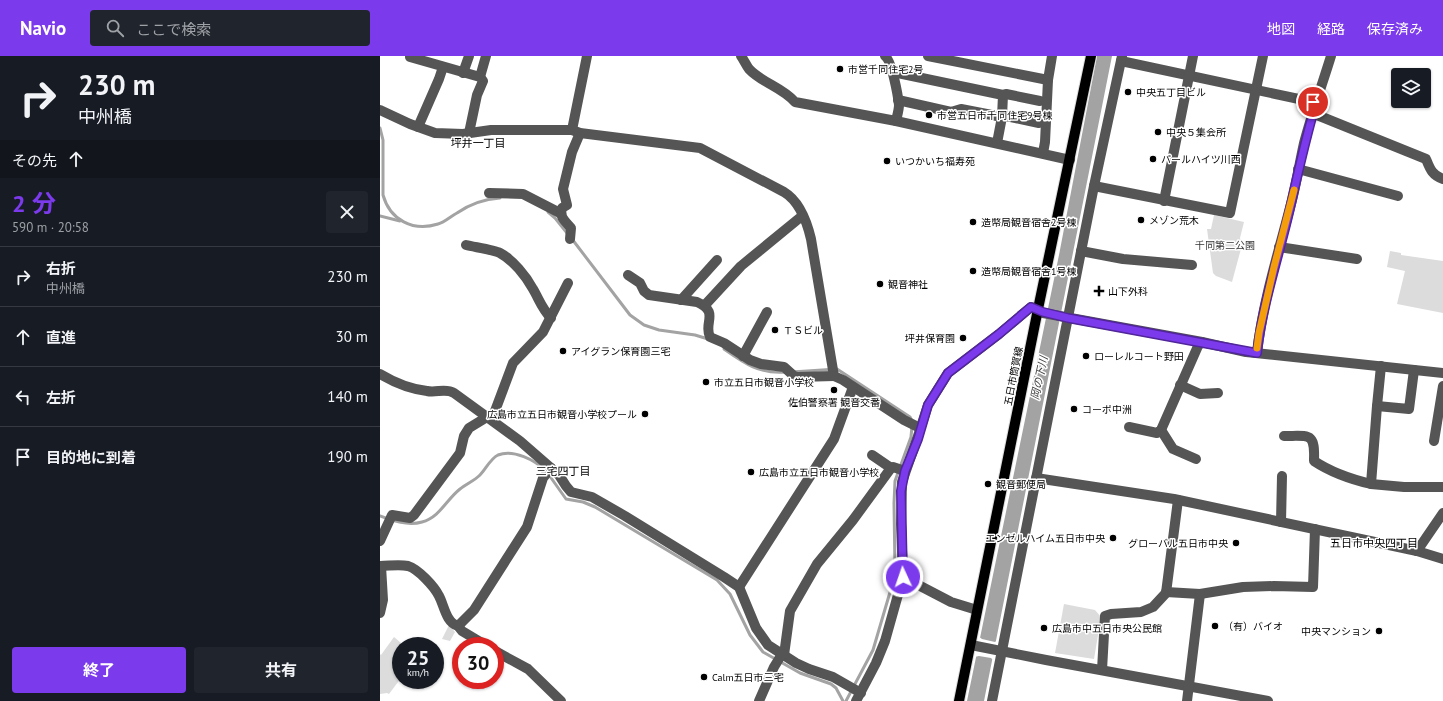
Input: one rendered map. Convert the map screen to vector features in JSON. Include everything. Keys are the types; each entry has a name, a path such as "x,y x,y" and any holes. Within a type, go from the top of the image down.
{"main road":[{"name":"五日市筒賀線","path":"959,701 973,646 978,610 1041,311 1091,56"}],"street":[{"path":"463,73 469,56"},
{"path":"469,133 477,95 483,81 480,77 486,56"},
{"path":"560,213 562,208 567,205 563,190 576,131 587,56"},
{"path":"741,56 753,72 788,94 795,102 896,121 1070,160"},
{"path":"885,56 889,59 893,72 898,100 899,106 896,121"},
{"path":"928,56 1048,80"},
{"path":"1043,153 1046,142 1048,80 1052,56"},
{"path":"1164,201 1193,56"},
{"path":"1094,186 1230,213 1262,56"},
{"path":"1257,353 1259,333 1279,247 1293,196 1298,168 1331,56"},
{"path":"410,58 480,77"},
{"path":"992,701 999,651 1036,478 1066,317 1082,251 1121,59 1316,103"},
{"path":"418,127 443,67"},
{"path":"893,72 1003,95 1006,94 1040,101"},
{"path":"997,143 1002,117 1003,95"},
{"path":"898,100 951,112 961,109 1039,123"},
{"path":"1316,103 1317,115 1426,159 1431,172 1443,179"},
{"path":"380,110 435,133 554,129 700,148 790,196 796,203 808,228 811,239 833,372 853,387 915,426"},
{"path":"1298,168 1398,196"},
{"path":"489,193 523,194 560,213 560,216 571,228 571,237"},
{"path":"705,306 741,266 802,216"},
{"path":"466,245 499,252 519,268 533,289 544,312 551,318"},
{"path":"1279,247 1357,259"},
{"path":"1082,251 1123,258 1192,265"},
{"path":"681,300 717,260"},
{"path":"628,275 638,281 649,295 697,302 705,306 709,312 710,319 708,333 710,337 724,343 743,356 761,364 782,367 798,377 833,372"},
{"path":"380,541 392,515 410,518 414,515 460,453 464,436 469,428 489,418 513,363 543,332 568,283"},
{"path":"380,374 405,386 426,391 451,391 520,441 548,471 559,475 571,492 592,497 738,587 746,607 761,636 781,658 833,677 847,685 858,695 886,642 903,577 901,491 905,471 918,439 915,426 948,373 999,334 1031,307 1066,317 1257,353 1443,373"},
{"path":"743,356 766,312"},
{"path":"1129,427 1157,433 1161,430 1198,346 1202,342"},
{"path":"1371,484 1376,406 1381,366"},
{"path":"1376,406 1409,409 1414,370"},
{"path":"1180,385 1200,394 1218,393"},
{"path":"1434,441 1443,386"},
{"path":"738,587 834,439 853,387"},
{"path":"1161,430 1173,449 1196,459"},
{"path":"1284,436 1308,436 1311,438 1314,443 1314,461 1326,469 1340,475 1371,484 1404,487 1443,487"},
{"path":"872,455 892,468 905,471"},
{"path":"759,701 781,658 790,611 813,570 825,552 853,520 892,468"},
{"path":"458,626 474,610 527,527 548,471"},
{"path":"1281,522 1282,476"},
{"path":"1036,478 1178,500 1417,551 1443,559"},
{"path":"1102,670 1105,616 1148,610 1158,603 1166,592 1178,500"},
{"path":"1417,551 1443,513"},
{"path":"1166,592 1200,594 1243,587 1313,587 1315,529"},
{"path":"380,613 383,600 381,566 408,566 419,573 434,588 455,625 472,637"},
{"path":"903,577 950,602 978,610"},
{"path":"1187,701 1200,594"},
{"path":"973,646 1268,701"},
{"path":"504,656 528,669 561,701"}],"green space":[{"name":"千同第二公園","path":"1214,215 1244,222 1240,238 1242,245 1232,282 1216,276 1213,273 1207,229 1211,229"},
{"path":"1390,251 1401,253 1401,255 1443,261 1443,313 1397,304 1405,271 1387,267"},
{"path":"1064,604 1095,610 1101,617 1094,659 1055,653"},
{"path":"449,625 455,632 450,641 444,640 443,637"},
{"path":"392,640 393,689 389,694 380,694 380,654 381,655"}],"water":[{"name":"岡の下川","path":"1097,56 1112,56 984,701 967,701 1059,255"}],"pier":[{"path":"978,636 982,639 995,642 998,640 994,661 991,658 979,656 974,657"}],"waterway":[{"path":"380,128 383,140 383,195 386,204 391,211 404,222 411,225 420,226 438,224 472,205 483,201 500,198"},
{"path":"548,212 567,233"},
{"path":"380,216 400,221"},
{"path":"572,239 630,315 644,325 659,330 695,335 708,339"},
{"path":"724,349 738,359 752,366 767,371 785,372"},
{"path":"792,372 837,369 910,417 912,421"},
{"path":"846,701 873,650 893,582 895,571 895,481 911,437 912,426"},
{"path":"380,516 406,523 417,523 428,520 434,516 455,493 480,475 490,462 498,455 510,453 524,457 536,463 545,471"},
{"path":"549,475 566,499 583,502 595,507 717,580 730,594 750,635 763,652 800,673 831,684 836,688 843,701"}],"slow traffic":[{"path":"1257,348 1274,267 1294,190"}],"place":[{"name":"市営千同住宅2号","path":"840,69"},
{"name":"中央五丁目ビル","path":"1128,92"},
{"name":"市営五日市千同住宅9号棟","path":"929,115"},
{"name":"中央５集会所","path":"1158,132"},
{"name":"パールハイツ川西","path":"1153,159"},
{"name":"いつかいち福寿苑","path":"887,161"},
{"name":"メゾン荒木","path":"1141,220"},
{"name":"造幣局観音宿舎2号棟","path":"973,222"},
{"name":"造幣局観音宿舎1号棟","path":"973,271"},
{"name":"観音神社","path":"880,284"},
{"name":"山下外科","path":"1099,291"},
{"name":"ＴＳビル","path":"775,330"},
{"name":"坪井保育園","path":"963,338"},
{"name":"アイグラン保育園三宅","path":"563,351"},
{"name":"ローレルコート野田","path":"1086,356"},
{"name":"市立五日市観音小学校","path":"706,382"},
{"name":"佐伯警察署 観音交番","path":"834,390"},
{"name":"コーポ中洲","path":"1074,409"},
{"name":"広島市立五日市観音小学校プール","path":"645,414"},
{"name":"広島市立五日市観音小学校","path":"751,472"},
{"name":"観音郵便局","path":"988,484"},
{"name":"エンゼルハイム五日市中央","path":"1113,538"},
{"name":"グローバル五日市中央","path":"1236,543"},
{"name":"（有）バイオ","path":"1215,626"},
{"name":"広島市中五日市央公民館","path":"1044,628"},
{"name":"中央マンション","path":"1379,631"},
{"name":"Calm五日市三宅","path":"704,677"}],"district":[{"name":"坪井一丁目","path":"478,143"},
{"name":"三宅四丁目","path":"563,471"},
{"name":"五日市中央四丁目","path":"1374,543"}],"route":[{"path":"903,577 901,524 902,482 918,439 928,405 948,373 1022,316 1031,307 1043,312 1068,318 1257,353 1259,333 1274,267 1293,196 1304,144 1316,103 1313,102"}]}
